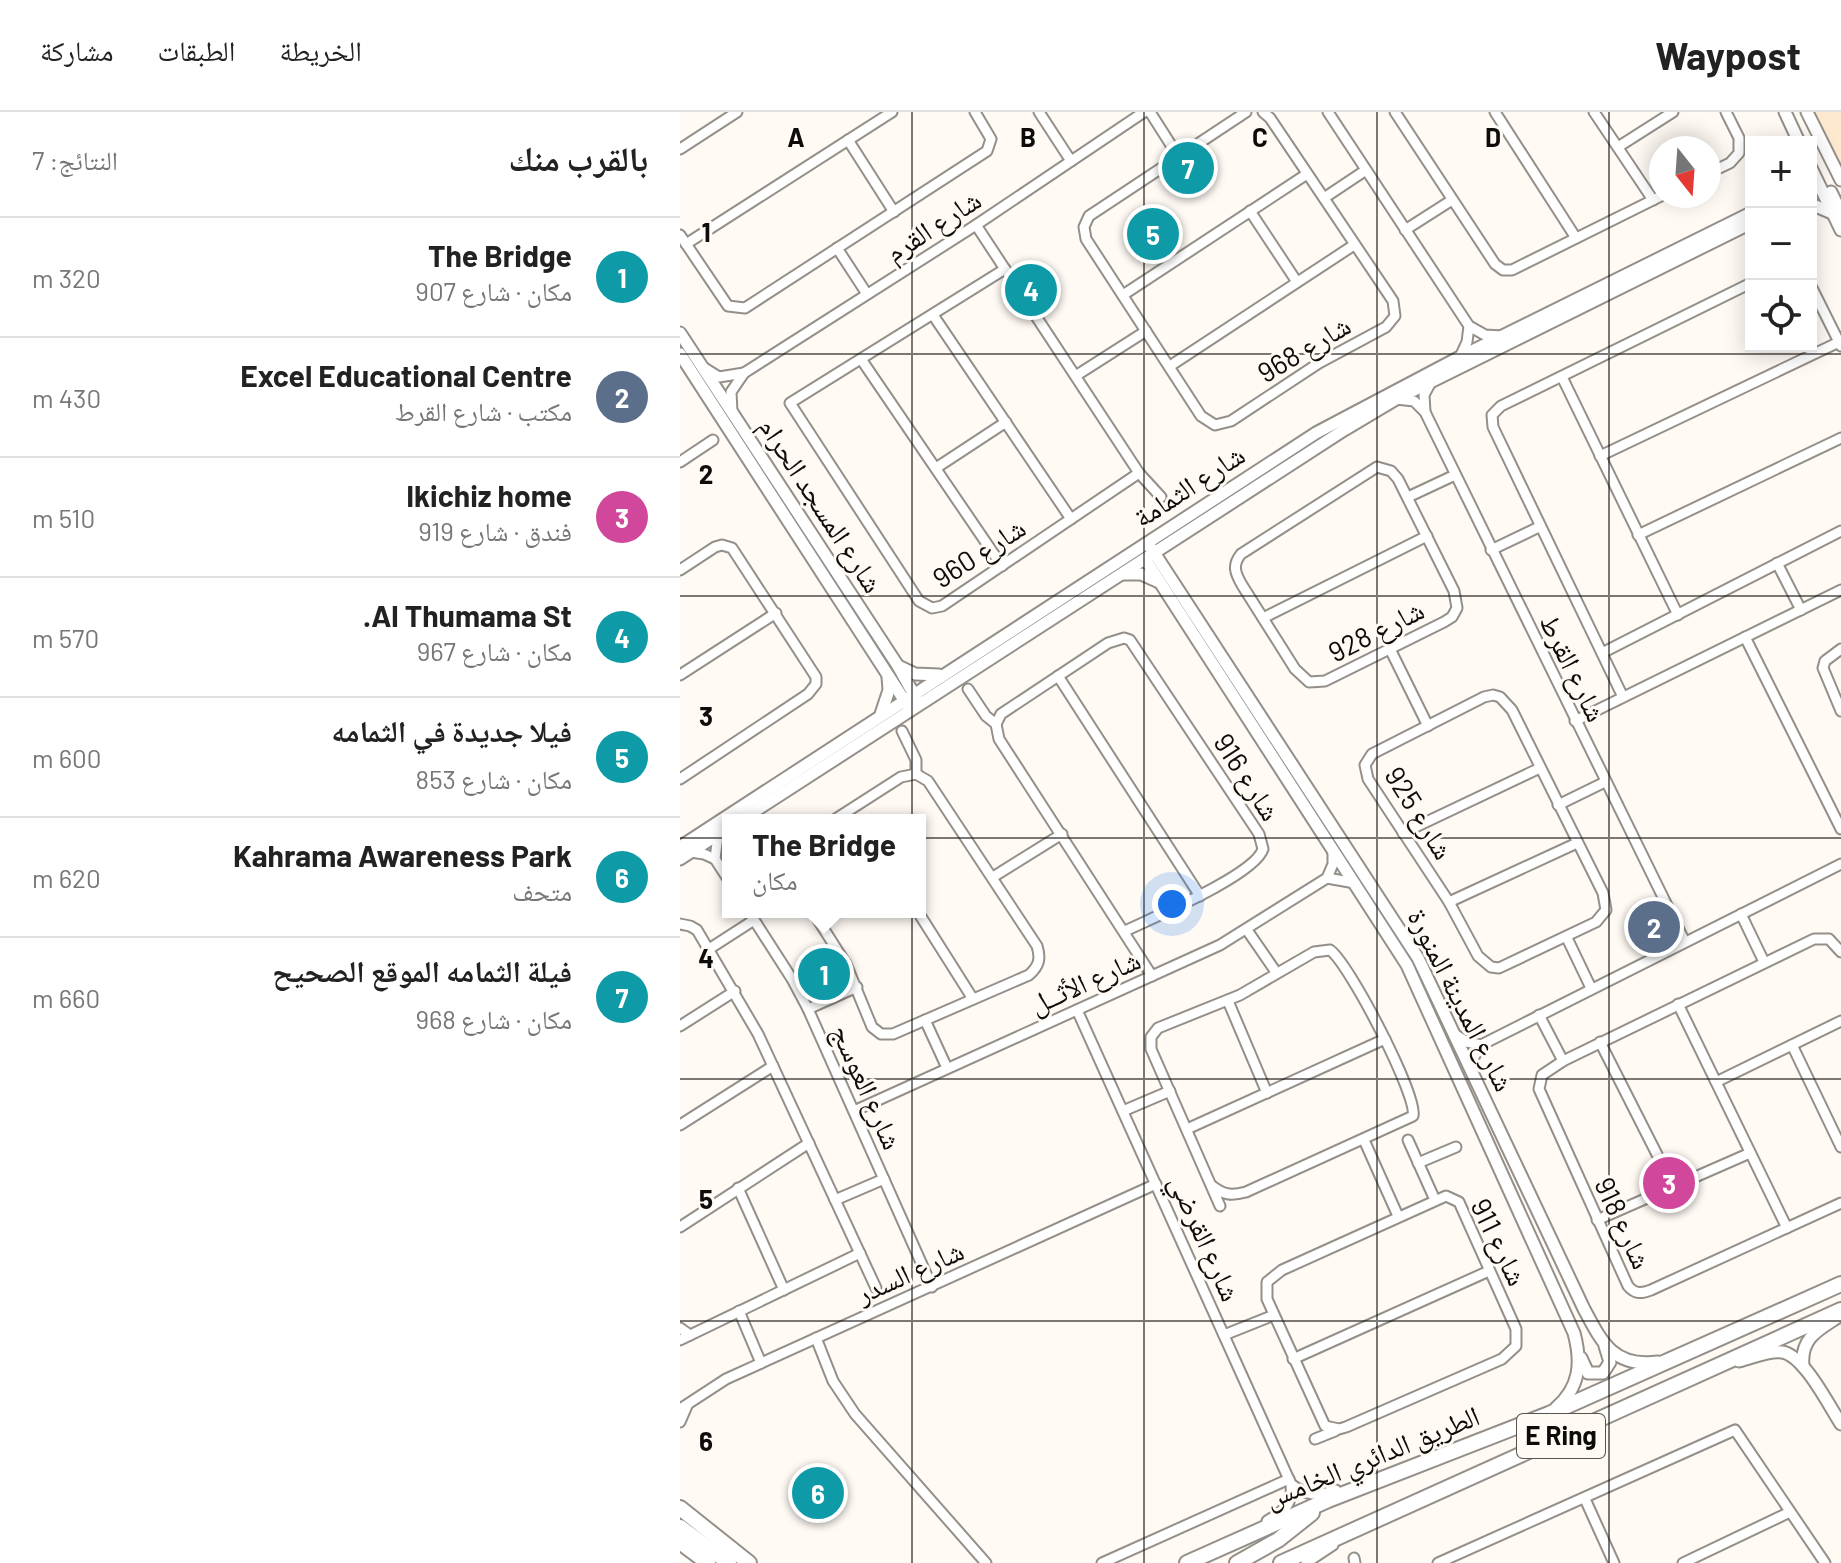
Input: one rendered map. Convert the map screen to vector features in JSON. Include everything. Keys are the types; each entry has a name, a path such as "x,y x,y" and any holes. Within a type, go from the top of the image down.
{"main road":[{"name":"الطريق الدائري الخامس","path":"1187,1563 1328,1500 1549,1414 1841,1284"},
{"name":"الطريق الدائري الخامس","path":"1281,1563 1841,1312"},
{"path":"1237,1563 1278,1540 1328,1500"},
{"path":"680,1508 749,1563"},
{"path":"680,1527 729,1563"},
{"path":"680,1542 708,1563"}],"street":[{"path":"680,149 737,112"},
{"path":"892,112 683,240 728,306 745,308 987,151 991,143 989,135 975,112"},
{"path":"1039,112 1071,161"},
{"path":"1147,112 1178,156"},
{"name":"شارع القرم","path":"744,373 1147,112"},
{"name":"شارع 968","path":"1246,112 1086,220 1084,227 1086,239 1201,416 1215,425 1224,424 1306,371 1386,327 1395,316 1393,301 1263,112"},
{"path":"1328,112 1469,326 1485,335 1503,336"},
{"path":"1395,112 1495,264 1503,270 1512,270 1649,202"},
{"path":"1495,112 1576,238"},
{"path":"1594,112 1649,188"},
{"path":"1618,147 1673,112"},
{"path":"1721,167 1739,153 1739,138 1726,112"},
{"path":"1785,112 1796,136"},
{"path":"1807,112 1840,177 1818,187 1837,213 1841,230"},
{"path":"848,140 894,212"},
{"path":"1324,198 1366,170"},
{"path":"1123,295 1307,174"},
{"path":"1405,230 1452,200"},
{"path":"1817,206 1837,213"},
{"path":"1250,211 1297,282"},
{"name":"شارع الثمامة","path":"750,814 911,703 1121,574 1247,477 1339,420 1745,216"},
{"path":"976,225 1139,473 1161,497"},
{"name":"شارع الثمامة","path":"738,814 879,717 911,703 943,675 1149,550 1174,539 1396,399 1745,226"},
{"path":"1170,366 1354,245"},
{"path":"837,248 867,294"},
{"path":"1002,566 861,359 1005,269"},
{"path":"1623,697 1539,527 1493,427 1492,415 1501,406 1745,286"},
{"path":"1600,456 1840,344 1817,298"},
{"path":"933,315 1071,519"},
{"path":"1460,357 1467,342 1469,326"},
{"path":"1077,375 1146,331"},
{"name":"شارع المسجد الحرام","path":"680,333 911,703"},
{"name":"شارع المسجد الحرام","path":"680,354 892,669"},
{"name":"شارع 960","path":"861,359 790,403 925,606 942,606 1139,473"},
{"path":"702,366 719,377 744,373"},
{"path":"732,412 731,392 744,373"},
{"path":"1562,377 1678,615"},
{"path":"1425,412 1424,395 1431,382"},
{"path":"1396,399 1414,401 1425,412"},
{"name":"شارع القرط","path":"1425,412 1685,942"},
{"path":"936,468 1006,422"},
{"path":"1638,535 1841,438"},
{"path":"680,462 713,440"},
{"name":"شارع 928","path":"1377,467 1391,471 1408,497 1454,591 1457,608 1452,617 1444,622 1325,681 1309,682 1295,669 1236,575 1236,560 1377,467"},
{"path":"1408,497 1455,475"},
{"path":"1491,550 1539,527"},
{"path":"1602,653 1841,531"},
{"path":"1263,618 1427,536"},
{"path":"1121,574 1163,578 1174,539"},
{"path":"680,570 715,547 728,545 738,553 813,671 816,684 808,694 680,779"},
{"name":"شارع المدينة المنورة","path":"1149,550 1163,578 1414,978 1568,1314 1580,1354"},
{"path":"1777,563 1801,610"},
{"name":"شارع المدينة المنورة","path":"1163,578 1426,972 1604,1346"},
{"path":"1575,721 1841,590"},
{"path":"681,673 776,613"},
{"path":"1745,637 1841,829"},
{"name":"شارع 916","path":"1058,676 1108,643 1124,638 1134,645 1262,841 1263,849 1255,862 1200,896 1125,931"},
{"path":"1390,649 1428,726"},
{"path":"1841,649 1825,661 1823,668 1841,711"},
{"path":"879,717 889,690 892,669 921,675 943,675"},
{"path":"1152,976 999,739 996,724 1001,714 1058,676 1200,896"},
{"path":"968,689 986,716 996,724"},
{"name":"شارع 925","path":"1484,697 1500,697 1512,710 1540,768 1603,893 1606,910 1596,922 1567,938 1507,965 1491,967 1478,956 1449,902 1368,779 1365,765 1372,754 1484,697"},
{"path":"902,731 916,760 916,774"},
{"path":"1403,833 1540,768"},
{"path":"817,918 835,943 872,1027 881,1034 893,1034 1029,975 1039,962 1037,946 928,781 916,774 901,777 843,814"},
{"path":"1558,805 1605,782"},
{"path":"850,809 853,814"},
{"name":"شارع الثمامة","path":"680,859 686,850 722,825"},
{"name":"شارع الثمامة","path":"686,850 722,832"},
{"path":"715,859 722,834"},
{"path":"993,877 1062,834"},
{"path":"1449,902 1577,843"},
{"path":"1332,848 1333,864 1327,878 1356,883"},
{"path":"686,850 715,859 722,870"},
{"path":"1472,1070 1474,1057 1481,1045 1841,864"},
{"name":"شارع الأثــل","path":"854,1111 1247,930 1327,878"},
{"path":"1741,914 1764,962"},
{"path":"709,949 749,918"},
{"name":"شارع العوسج","path":"753,918 808,1009 932,1287"},
{"path":"922,918 973,999"},
{"path":"680,924 697,930 735,991 876,1288"},
{"path":"1247,930 1276,972"},
{"path":"1567,938 1591,988"},
{"name":"شارع 918","path":"1841,952 1835,943 1822,938 1814,939 1563,1061 1542,1075 1539,1082 1541,1098 1597,1220 1628,1286 1638,1293 1651,1290 1841,1203"},
{"path":"1211,1185 1230,1195 1246,1192 1413,1116 1415,1110 1385,1039 1342,961 1330,950 1314,952 1228,1001 1153,1032 1151,1049 1220,1206"},
{"path":"808,1009 857,987"},
{"path":"680,1026 735,991"},
{"path":"1228,1001 1267,1093"},
{"path":"1678,1004 1787,1228"},
{"name":"شارع القرضي","path":"1077,1010 1290,1481"},
{"path":"1539,1015 1563,1061"},
{"path":"925,1020 947,1068"},
{"path":"1716,1082 1841,1021"},
{"path":"1456,1035 1467,1042 1481,1045"},
{"path":"1187,1129 1385,1039"},
{"path":"1600,1042 1673,1186"},
{"path":"1792,1045 1841,1147"},
{"path":"680,1125 773,1066"},
{"path":"1123,1111 1170,1091"},
{"path":"1364,1140 1398,1216"},
{"path":"1408,1140 1435,1200"},
{"path":"680,1227 809,1143"},
{"path":"1418,1163 1456,1147"},
{"path":"1597,1220 1750,1153"},
{"path":"835,1200 884,1179"},
{"name":"شارع السدر","path":"680,1422 683,1408 712,1387 1156,1184"},
{"path":"738,1188 784,1290"},
{"name":"شارع 911","path":"1315,1439 1339,1429 1511,1353 1516,1346 1516,1329 1459,1202 1452,1196 1398,1216 1276,1273 1266,1287 1274,1315 1322,1421 1325,1426 1339,1429"},
{"path":"680,1328 685,1338 860,1253"},
{"path":"1293,1359 1489,1271"},
{"path":"739,1311 761,1363"},
{"path":"1804,1366 1802,1353 1807,1340 1841,1312"},
{"path":"1224,1335 1274,1315"},
{"path":"816,1338 833,1381 855,1414 986,1563"},
{"path":"1580,1354 1588,1373 1603,1373 1610,1362 1604,1346"},
{"path":"1604,1346 1621,1358 1639,1363 1682,1356"},
{"path":"1714,1367 1778,1352 1791,1355 1804,1366 1841,1424"},
{"path":"1549,1414 1575,1387 1580,1354"},
{"path":"1438,1563 1735,1430 1825,1563"},
{"path":"1290,1481 1301,1492 1313,1496 1385,1479"},
{"path":"1226,1545 1285,1508 1292,1497 1290,1481"},
{"path":"1102,1563 1290,1481"},
{"path":"1585,1499 1614,1563"},
{"path":"1683,1563 1790,1512"},
{"path":"1306,1563 1363,1526"}],"shaded area":[{"path":"1815,112 1841,112 1841,166"}],"place":[{"name":"فيلة الثمامه الموقع الصحيح","path":"1188,168"},
{"name":"فيلا جديدة في الثمامه","path":"1153,234"},
{"name":"Al Thumama St.","path":"1031,290"},
{"name":"Excel Educational Centre","path":"1654,927"},
{"name":"The Bridge","path":"824,974"},
{"name":"Ikichiz home","path":"1669,1183"},
{"name":"Kahrama Awareness Park","path":"818,1493"}]}
